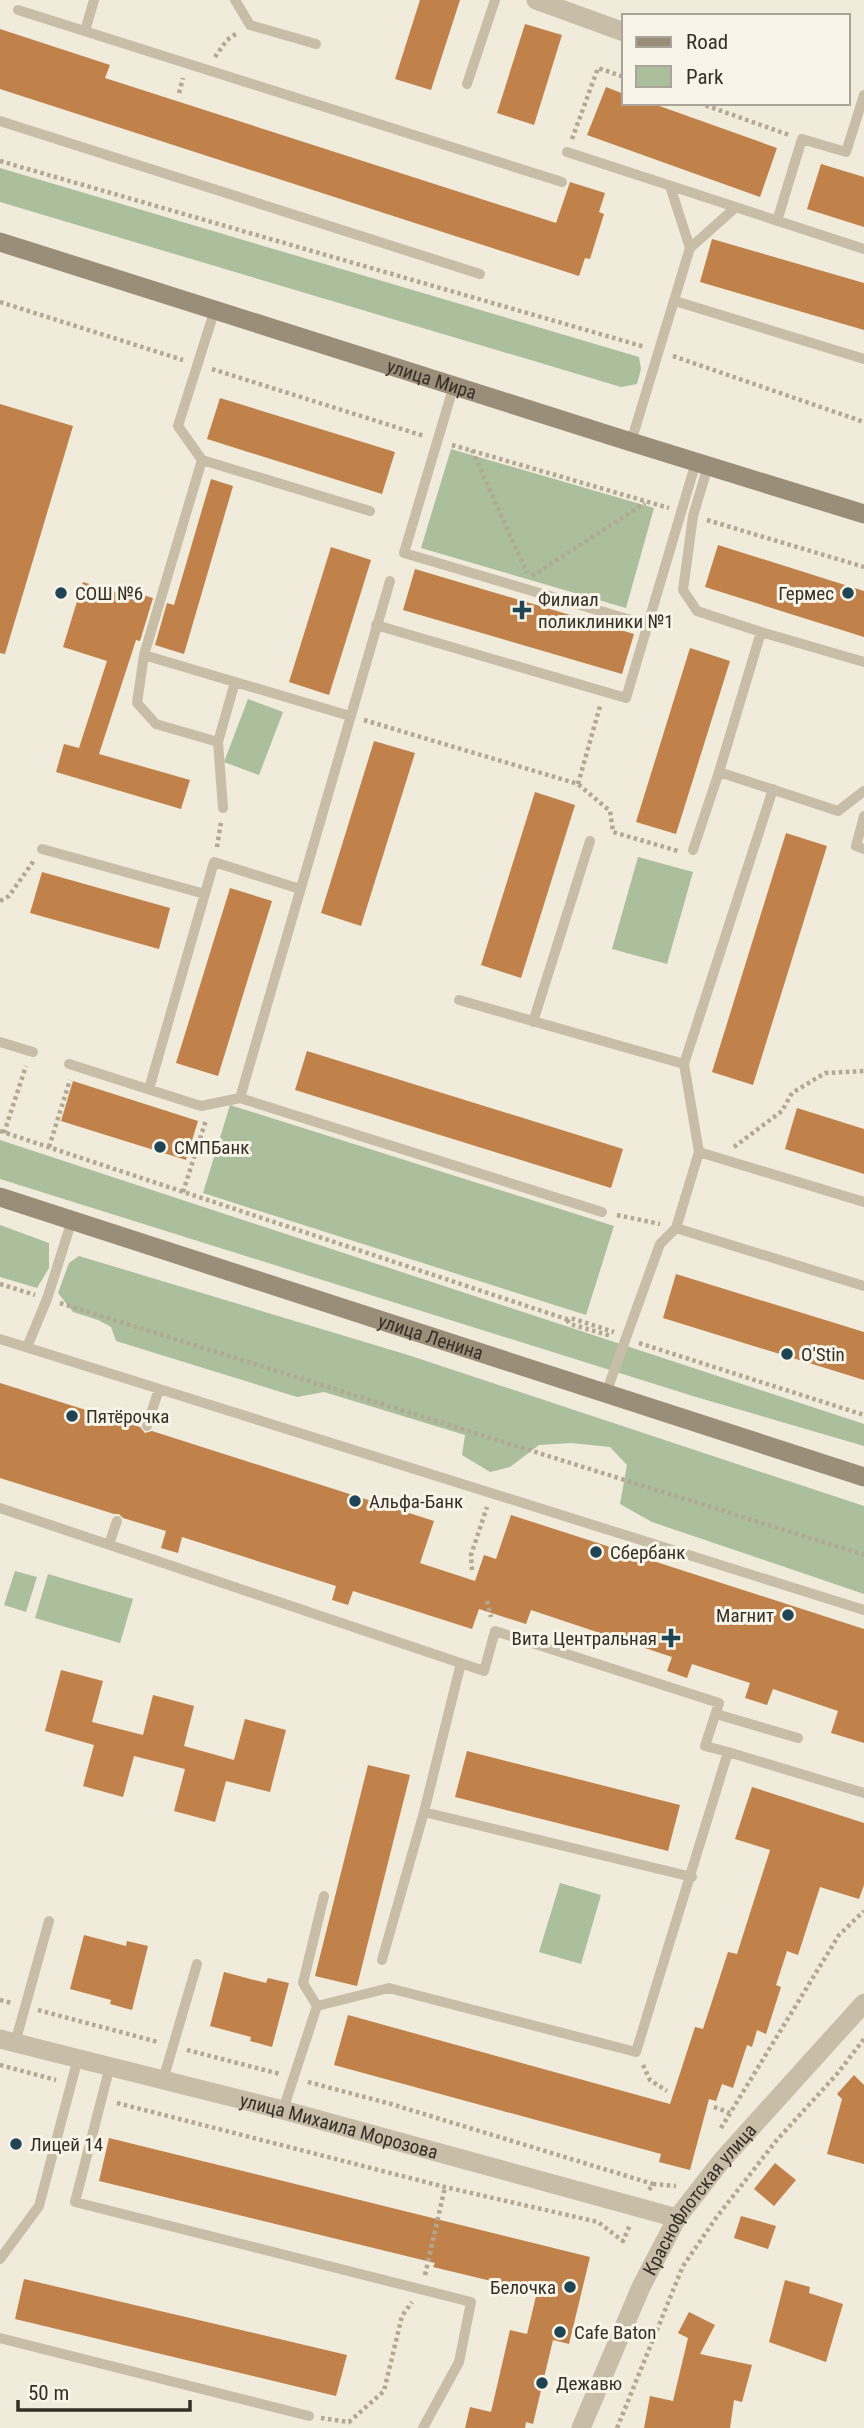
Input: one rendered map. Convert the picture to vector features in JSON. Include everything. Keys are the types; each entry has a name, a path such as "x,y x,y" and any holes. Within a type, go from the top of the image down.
{"main road":[{"name":"улица Мира","path":"0,242 864,514"},
{"name":"улица Ленина","path":"0,1196 864,1477"}],"street":[{"path":"536,0 622,31"},
{"name":"Краснофлотская улица","path":"581,2428 641,2287 677,2218 723,2159 864,2003"},
{"name":"улица Михаила Морозова","path":"7,2041 284,2110 677,2218"}],"lane":[{"path":"85,32 94,0"},
{"path":"235,0 250,24 316,44"},
{"path":"467,84 495,0"},
{"path":"18,10 562,182"},
{"path":"777,221 802,139 846,152 864,95"},
{"path":"0,121 480,274"},
{"path":"567,152 864,249"},
{"path":"670,186 690,248"},
{"path":"631,442 690,248 736,207"},
{"path":"675,301 864,359"},
{"path":"215,309 178,426 202,460 370,511"},
{"path":"454,385 404,553 648,625"},
{"path":"202,460 144,655 137,703 156,723 218,742"},
{"path":"376,625 626,698 702,464"},
{"path":"702,464 692,516 684,590 697,611 864,663"},
{"path":"240,1098 390,581"},
{"path":"693,850 761,632"},
{"path":"144,655 350,716"},
{"path":"223,808 218,742 234,682"},
{"path":"719,772 838,811 864,791"},
{"path":"607,1393 631,1342 660,1244 676,1228 699,1152 684,1064 773,789"},
{"path":"864,816 856,846 864,849"},
{"path":"533,1022 590,841"},
{"path":"42,849 205,894"},
{"path":"149,1089 214,862 300,889"},
{"path":"459,1000 684,1064"},
{"path":"0,1042 32,1052"},
{"path":"72,1064 201,1106 240,1098 602,1212"},
{"path":"699,1152 864,1202"},
{"path":"27,1347 47,1299 72,1220"},
{"path":"676,1228 864,1286"},
{"path":"0,1339 864,1610"},
{"path":"147,1426 159,1389"},
{"path":"0,1508 484,1671 495,1632 719,1703 705,1745 864,1793"},
{"path":"109,1544 117,1521"},
{"path":"382,1960 424,1812 461,1663"},
{"path":"716,1714 798,1738"},
{"path":"317,2006 389,1988 636,2052 692,1877 728,1752"},
{"path":"424,1812 692,1877"},
{"path":"284,2110 317,2006 303,1983 324,1896"},
{"path":"7,2041 25,2007 49,1921"},
{"path":"163,2080 197,1964"},
{"path":"0,2259 39,2206 78,2059"},
{"path":"110,2066 75,2202 471,2302 458,2362 423,2428"},
{"path":"0,2338 309,2416"}],"path":[{"path":"212,71 216,55 227,40 250,24"},
{"path":"567,152 598,68 622,76"},
{"path":"705,105 789,135 785,146"},
{"path":"0,161 660,351 864,422"},
{"path":"472,450 529,578 646,502"},
{"path":"578,784 604,691"},
{"path":"350,716 578,784 610,811 613,832 682,852 693,850"},
{"path":"214,862 223,808"},
{"path":"0,901 9,896 42,849"},
{"path":"32,1052 2,1132 566,1319 574,1319 616,1333"},
{"path":"48,1147 72,1064"},
{"path":"720,1158 782,1111 792,1093 825,1073 864,1071"},
{"path":"183,1192 212,1104"},
{"path":"602,1212 643,1220"},
{"path":"0,1284 864,1555"},
{"path":"566,1319 570,1324 864,1415"},
{"path":"472,1570 471,1555 492,1493"},
{"path":"718,2134 839,1935 864,1910"},
{"path":"0,2000 391,2104 653,2184 677,2187 685,2180"},
{"path":"617,2428 683,2266 716,2218 776,2141 837,2074 864,2039"},
{"path":"636,2052 650,2080 667,2091"},
{"path":"0,2065 71,2084"},
{"path":"101,2099 445,2187 598,2222 623,2241 637,2208 653,2184"},
{"path":"714,2107 730,2113"},
{"path":"309,2416 349,2422 384,2391 402,2316 421,2289 445,2187"}],"green space":[{"path":"0,168 639,357 641,369 637,384 621,387 0,202"},
{"path":"451,449 654,508 626,608 421,548"},
{"path":"248,699 283,712 259,775 224,762"},
{"path":"638,857 693,872 667,964 612,949"},
{"path":"230,1105 614,1226 586,1315 203,1193"},
{"path":"0,1140 864,1424 864,1446 696,1397 0,1179"},
{"path":"0,1225 49,1243 49,1268 37,1288 0,1277"},
{"path":"79,1256 408,1355 864,1506 864,1594 652,1522 620,1504 627,1465 610,1447 571,1443 539,1445 510,1467 490,1472 462,1455 465,1435 324,1392 297,1397 116,1341 111,1327 73,1312 58,1293 69,1263"},
{"path":"15,1571 37,1577 26,1612 4,1605"},
{"path":"48,1574 133,1599 120,1643 35,1618"},
{"path":"560,1883 601,1895 581,1964 539,1952"}],"building":[{"path":"420,0 460,0 431,90 395,79"},
{"path":"525,24 562,35 534,125 497,113"},
{"path":"0,29 110,65 105,78 556,223 570,182 605,193 599,212 604,214 590,259 585,258 579,276 0,89"},
{"path":"606,87 622,93 622,105 657,105 777,148 760,197 587,135"},
{"path":"821,164 864,177 864,227 807,209"},
{"path":"712,239 864,283 864,330 700,282"},
{"path":"220,398 395,452 382,494 207,439"},
{"path":"0,404 73,426 5,654 0,653"},
{"path":"211,479 233,486 184,654 155,645 167,603 174,605"},
{"path":"718,545 864,591 864,637 705,587"},
{"path":"331,547 371,560 329,695 289,682"},
{"path":"415,569 634,634 622,674 403,610"},
{"path":"83,582 128,596 130,591 153,598 140,641 136,640 99,754 190,780 181,809 56,772 64,744 79,748 107,661 63,647"},
{"path":"690,648 730,661 676,834 636,822"},
{"path":"374,741 415,753 361,926 321,913"},
{"path":"535,792 575,805 521,978 481,965"},
{"path":"786,833 827,846 753,1085 712,1072"},
{"path":"42,872 170,908 159,949 30,913"},
{"path":"230,888 272,901 218,1076 176,1063"},
{"path":"307,1051 623,1149 611,1188 295,1090"},
{"path":"73,1081 198,1121 186,1160 61,1121"},
{"path":"797,1108 864,1129 864,1174 785,1149"},
{"path":"676,1274 864,1332 864,1380 663,1318"},
{"path":"0,1383 140,1427 145,1433 152,1431 434,1521 420,1563 475,1581 484,1555 496,1559 511,1515 864,1629 864,1743 831,1733 838,1711 773,1689 767,1705 745,1698 750,1683 692,1664 687,1678 667,1671 672,1657 531,1610 526,1624 479,1609 472,1629 353,1591 348,1605 332,1600 336,1586 182,1537 178,1553 161,1548 166,1531 0,1478"},
{"path":"61,1670 103,1681 92,1722 143,1735 153,1695 194,1706 184,1746 234,1760 245,1719 286,1730 270,1792 226,1781 215,1822 174,1811 185,1769 134,1756 123,1797 83,1786 94,1745 45,1731"},
{"path":"467,1751 680,1805 668,1851 455,1797"},
{"path":"368,1765 410,1775 357,1986 315,1976"},
{"path":"752,1787 864,1823 864,1885 859,1899 820,1887 798,1955 787,1951 776,1985 781,1987 766,2034 757,2030 752,2047 747,2045 733,2088 722,2084 716,2101 709,2099 690,2170 659,2162 661,2154 334,2065 348,2015 670,2104 695,2027 703,2029 728,1952 737,1954 770,1850 735,1839"},
{"path":"84,1935 126,1946 127,1941 148,1946 132,2010 110,2004 111,2000 70,1989"},
{"path":"224,1972 266,1983 268,1978 289,1983 272,2047 250,2041 251,2037 210,2026"},
{"path":"854,2075 864,2085 864,2164 827,2154 842,2099 837,2094"},
{"path":"109,2138 590,2257 569,2344 553,2340 533,2424 526,2422 525,2428 465,2428 470,2407 491,2412 510,2330 527,2334 537,2292 433,2267 435,2263 99,2181"},
{"path":"775,2163 796,2180 774,2206 754,2189"},
{"path":"741,2216 776,2226 768,2249 734,2238"},
{"path":"24,2279 347,2355 336,2396 15,2319"},
{"path":"785,2280 810,2287 809,2293 843,2304 826,2362 769,2342"},
{"path":"689,2312 715,2325 700,2354 752,2365 742,2402 734,2400 730,2428 644,2428 650,2396 673,2401 688,2338 678,2333"}],"place":[{"name":"СОШ №6","path":"61,593"},
{"name":"Гермес","path":"848,593"},
{"name":"Филиал поликлиники №1","path":"522,610"},
{"name":"СМПБанк","path":"160,1147"},
{"name":"O'Stin","path":"787,1354"},
{"name":"Пятёрочка","path":"72,1416"},
{"name":"Альфа-Банк","path":"355,1501"},
{"name":"Сбербанк","path":"596,1552"},
{"name":"Магнит","path":"788,1615"},
{"name":"Вита Центральная","path":"671,1638"},
{"name":"Лицей 14","path":"16,2144"},
{"name":"Белочка","path":"570,2287"},
{"name":"Cafe Baton","path":"560,2332"},
{"name":"Дежавю","path":"542,2383"}]}
